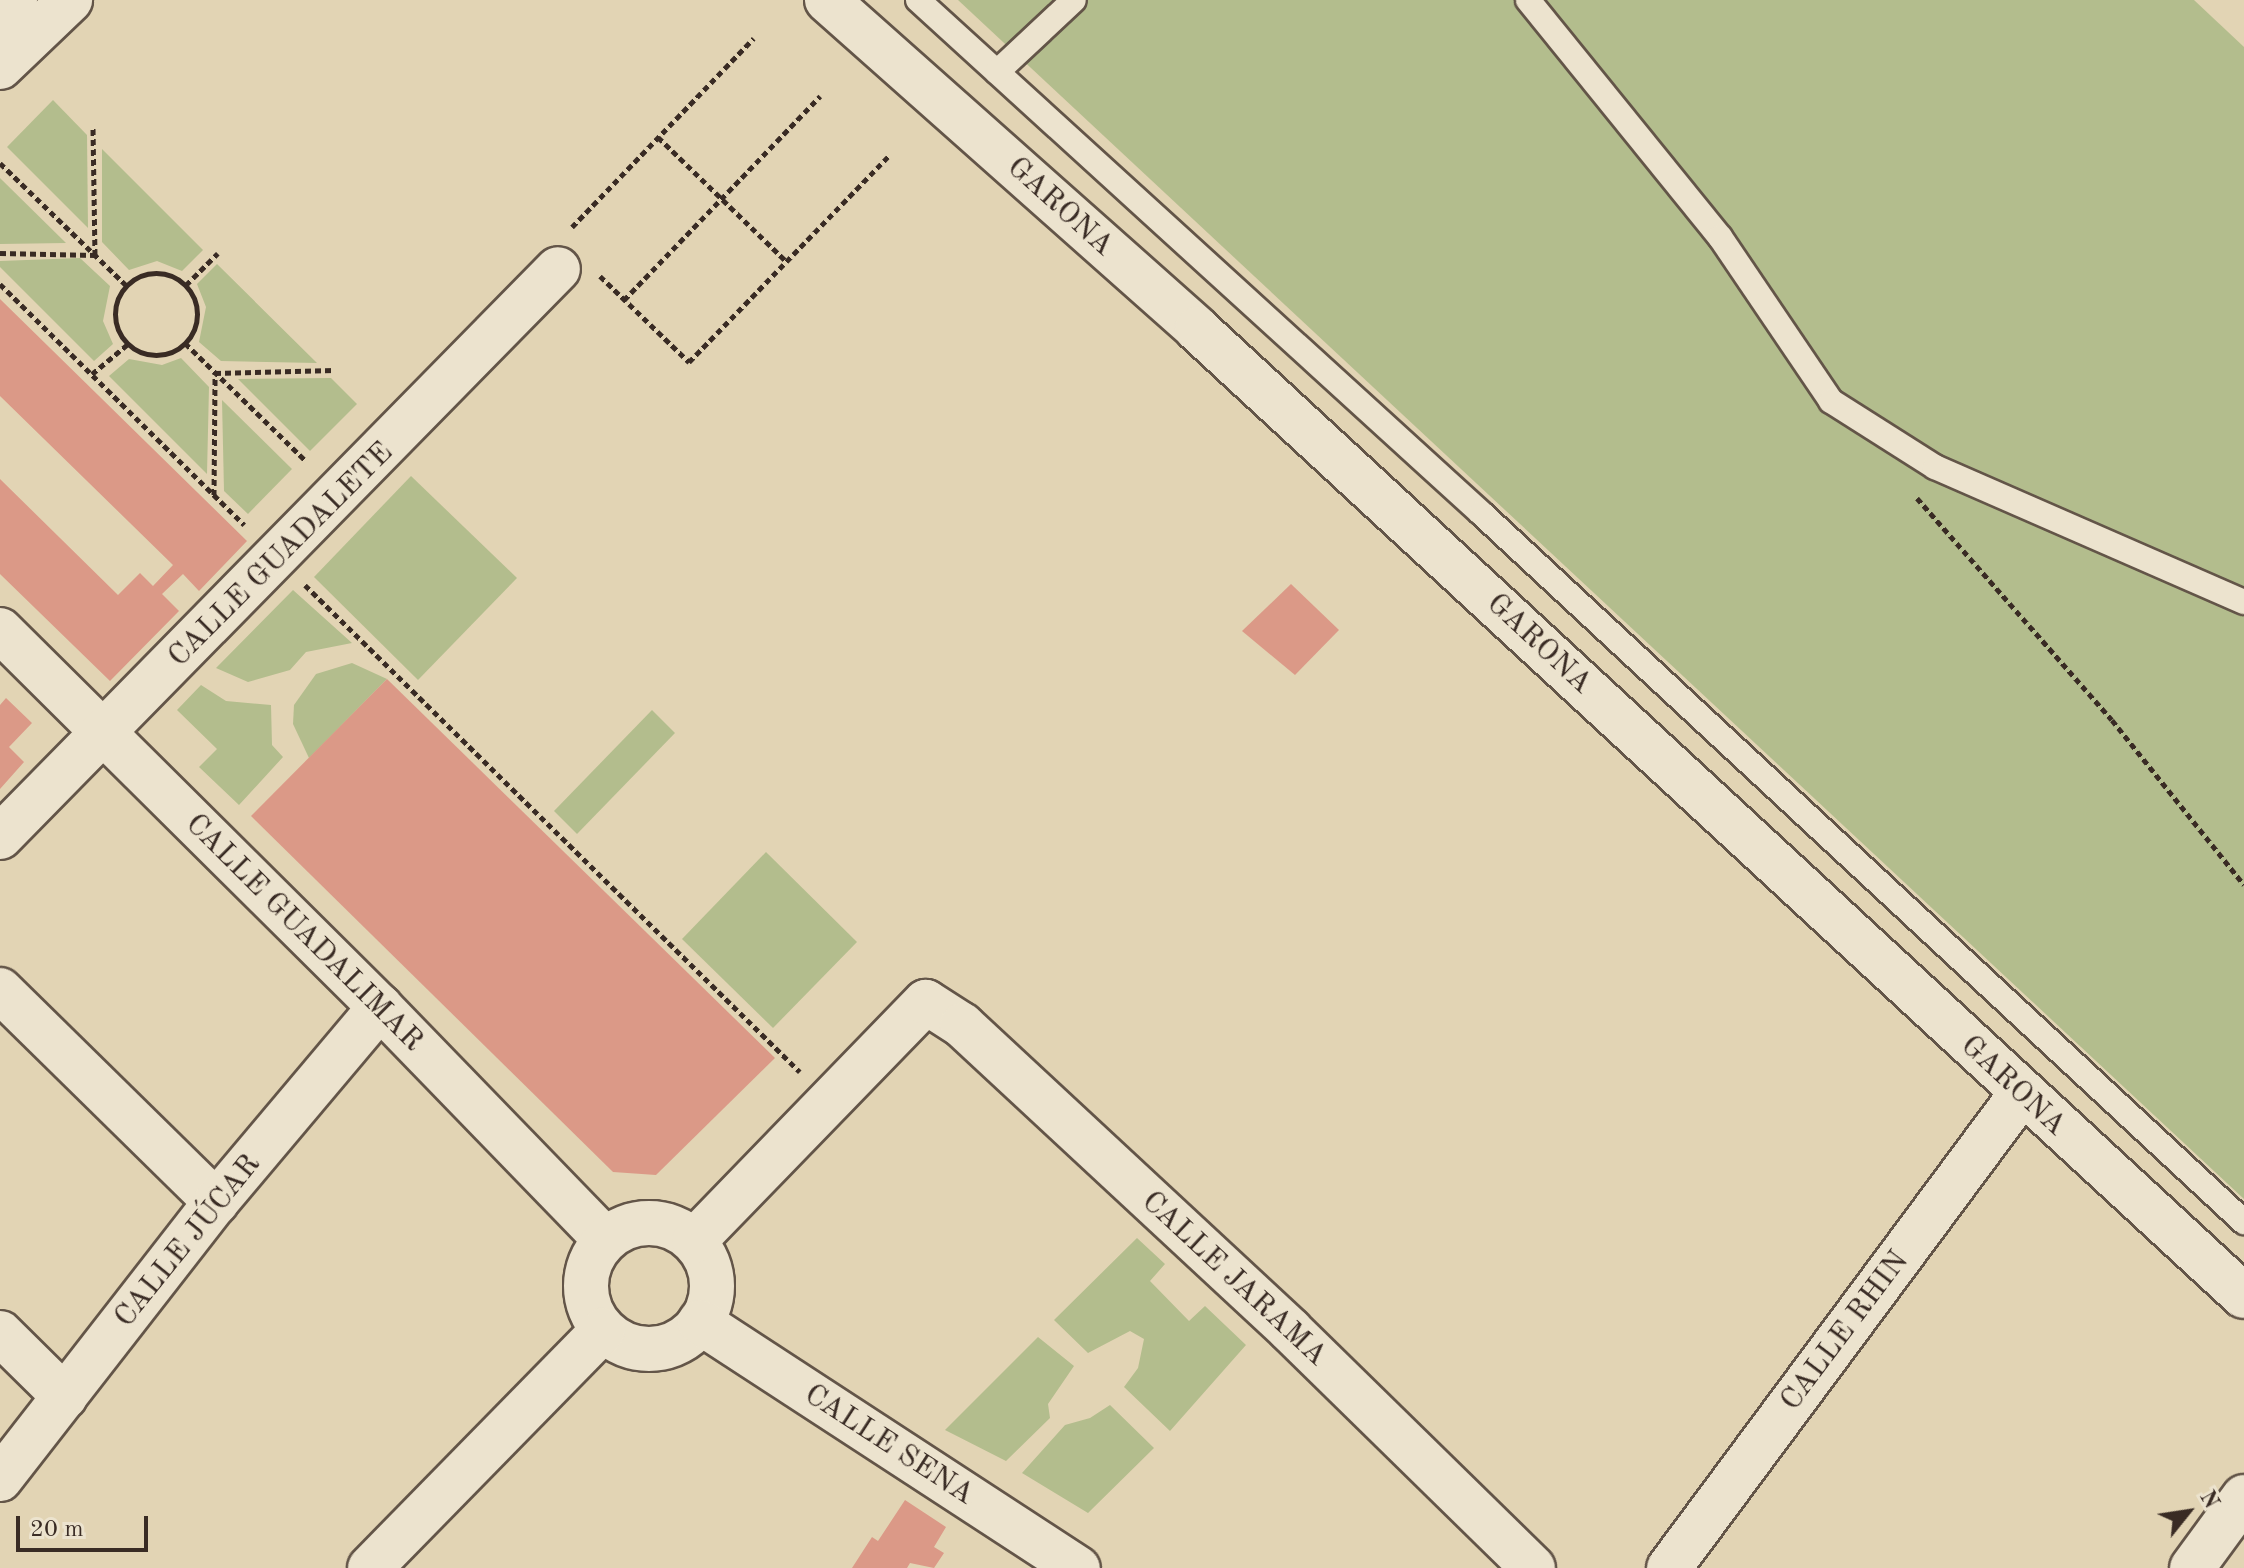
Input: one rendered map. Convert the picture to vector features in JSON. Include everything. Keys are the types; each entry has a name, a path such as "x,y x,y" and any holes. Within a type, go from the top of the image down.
{"street":[{"path":"0,20 15,0"},
{"path":"0,67 70,0"},
{"name":"GARONA","path":"827,0 1221,351 2021,1094 2244,1296"},
{"name":"CALLE GUADALETE","path":"0,837 279,559 570,259"},
{"name":"CALLE GUADALIMAR","path":"0,630 380,1007 605,1239"},
{"path":"0,990 216,1202"},
{"name":"CALLE JARAMA","path":"828,1101 926,1002 962,1025 1533,1568"},
{"name":"CALLE JÚCAR","path":"0,1479 216,1202 380,1007"},
{"name":"CALLE RHIN","path":"1669,1568 2021,1094"},
{"path":"694,1241 828,1101"},
{"path":"650,1222 678,1229 694,1241 712,1276 712,1297 700,1322 678,1343 658,1349 629,1346 603,1330 589,1304 586,1274 605,1239 621,1228 650,1222"},
{"name":"CALLE SENA","path":"700,1322 1020,1554 1078,1568"},
{"path":"370,1568 603,1330"},
{"path":"0,1333 65,1397"},
{"path":"2192,1568 2244,1497"}],"lane":[{"path":"918,0 1481,513 2244,1222"},
{"path":"997,72 1074,0"},
{"path":"1528,0 1720,237 1831,401 1935,467 2244,602"}],"path":[{"path":"754,38 658,137 570,259 624,300 689,362 888,157"},
{"path":"624,300 820,96"},
{"path":"93,127 95,255"},
{"path":"658,137 786,261"},
{"path":"0,163 126,285"},
{"path":"0,253 95,255"},
{"path":"186,285 218,253"},
{"path":"155,272 186,285 197,314 185,343 156,355 128,344 114,314 126,285 155,272"},
{"path":"0,284 828,1101"},
{"path":"185,343 312,467"},
{"path":"92,374 128,344"},
{"path":"215,373 335,370"},
{"path":"214,495 215,373"},
{"path":"1914,496 2112,720 2244,885"}],"green space":[{"path":"958,0 2194,0 2244,47 2244,1199"},
{"path":"53,100 87,135 88,228 7,147"},
{"path":"102,149 203,250 182,271 157,261 129,270 102,242"},
{"path":"0,178 66,243 0,244"},
{"path":"80,258 110,286 103,321 113,344 94,361 0,267 0,261"},
{"path":"217,264 317,363 221,361 199,342 206,307 197,284"},
{"path":"181,358 209,387 207,474 109,376 129,359 162,365"},
{"path":"331,378 357,404 310,451 238,379"},
{"path":"222,400 292,469 248,514 224,491"},
{"path":"411,476 517,578 418,680 314,577"},
{"path":"293,590 352,643 306,652 290,670 248,682 216,668"},
{"path":"352,663 387,679 309,758 293,724 294,705 316,674"},
{"path":"201,685 226,701 271,705 272,745 283,757 239,805 199,767 217,749 177,710"},
{"path":"652,710 675,733 577,834 554,811"},
{"path":"766,852 857,942 773,1028 682,939"},
{"path":"1137,1238 1165,1264 1150,1281 1189,1321 1205,1306 1246,1345 1170,1431 1124,1387 1138,1368 1144,1339 1130,1331 1088,1353 1054,1320"},
{"path":"1038,1337 1074,1366 1048,1404 1050,1418 1006,1461 945,1430"},
{"path":"1110,1405 1154,1448 1088,1513 1022,1473 1065,1425 1090,1418"}],"building":[{"path":"0,299 247,541 199,591 183,574 162,594 179,611 110,681 0,574 0,479 118,595 140,573 153,586 173,565 0,396"},
{"path":"1291,584 1339,630 1295,675 1242,631"},
{"path":"387,679 775,1058 656,1175 613,1172 251,816"},
{"path":"6,698 32,723 9,747 24,762 0,789 0,705"},
{"path":"905,1500 946,1527 934,1547 944,1553 934,1568 910,1563 907,1568 852,1568 872,1537 878,1541"}]}
